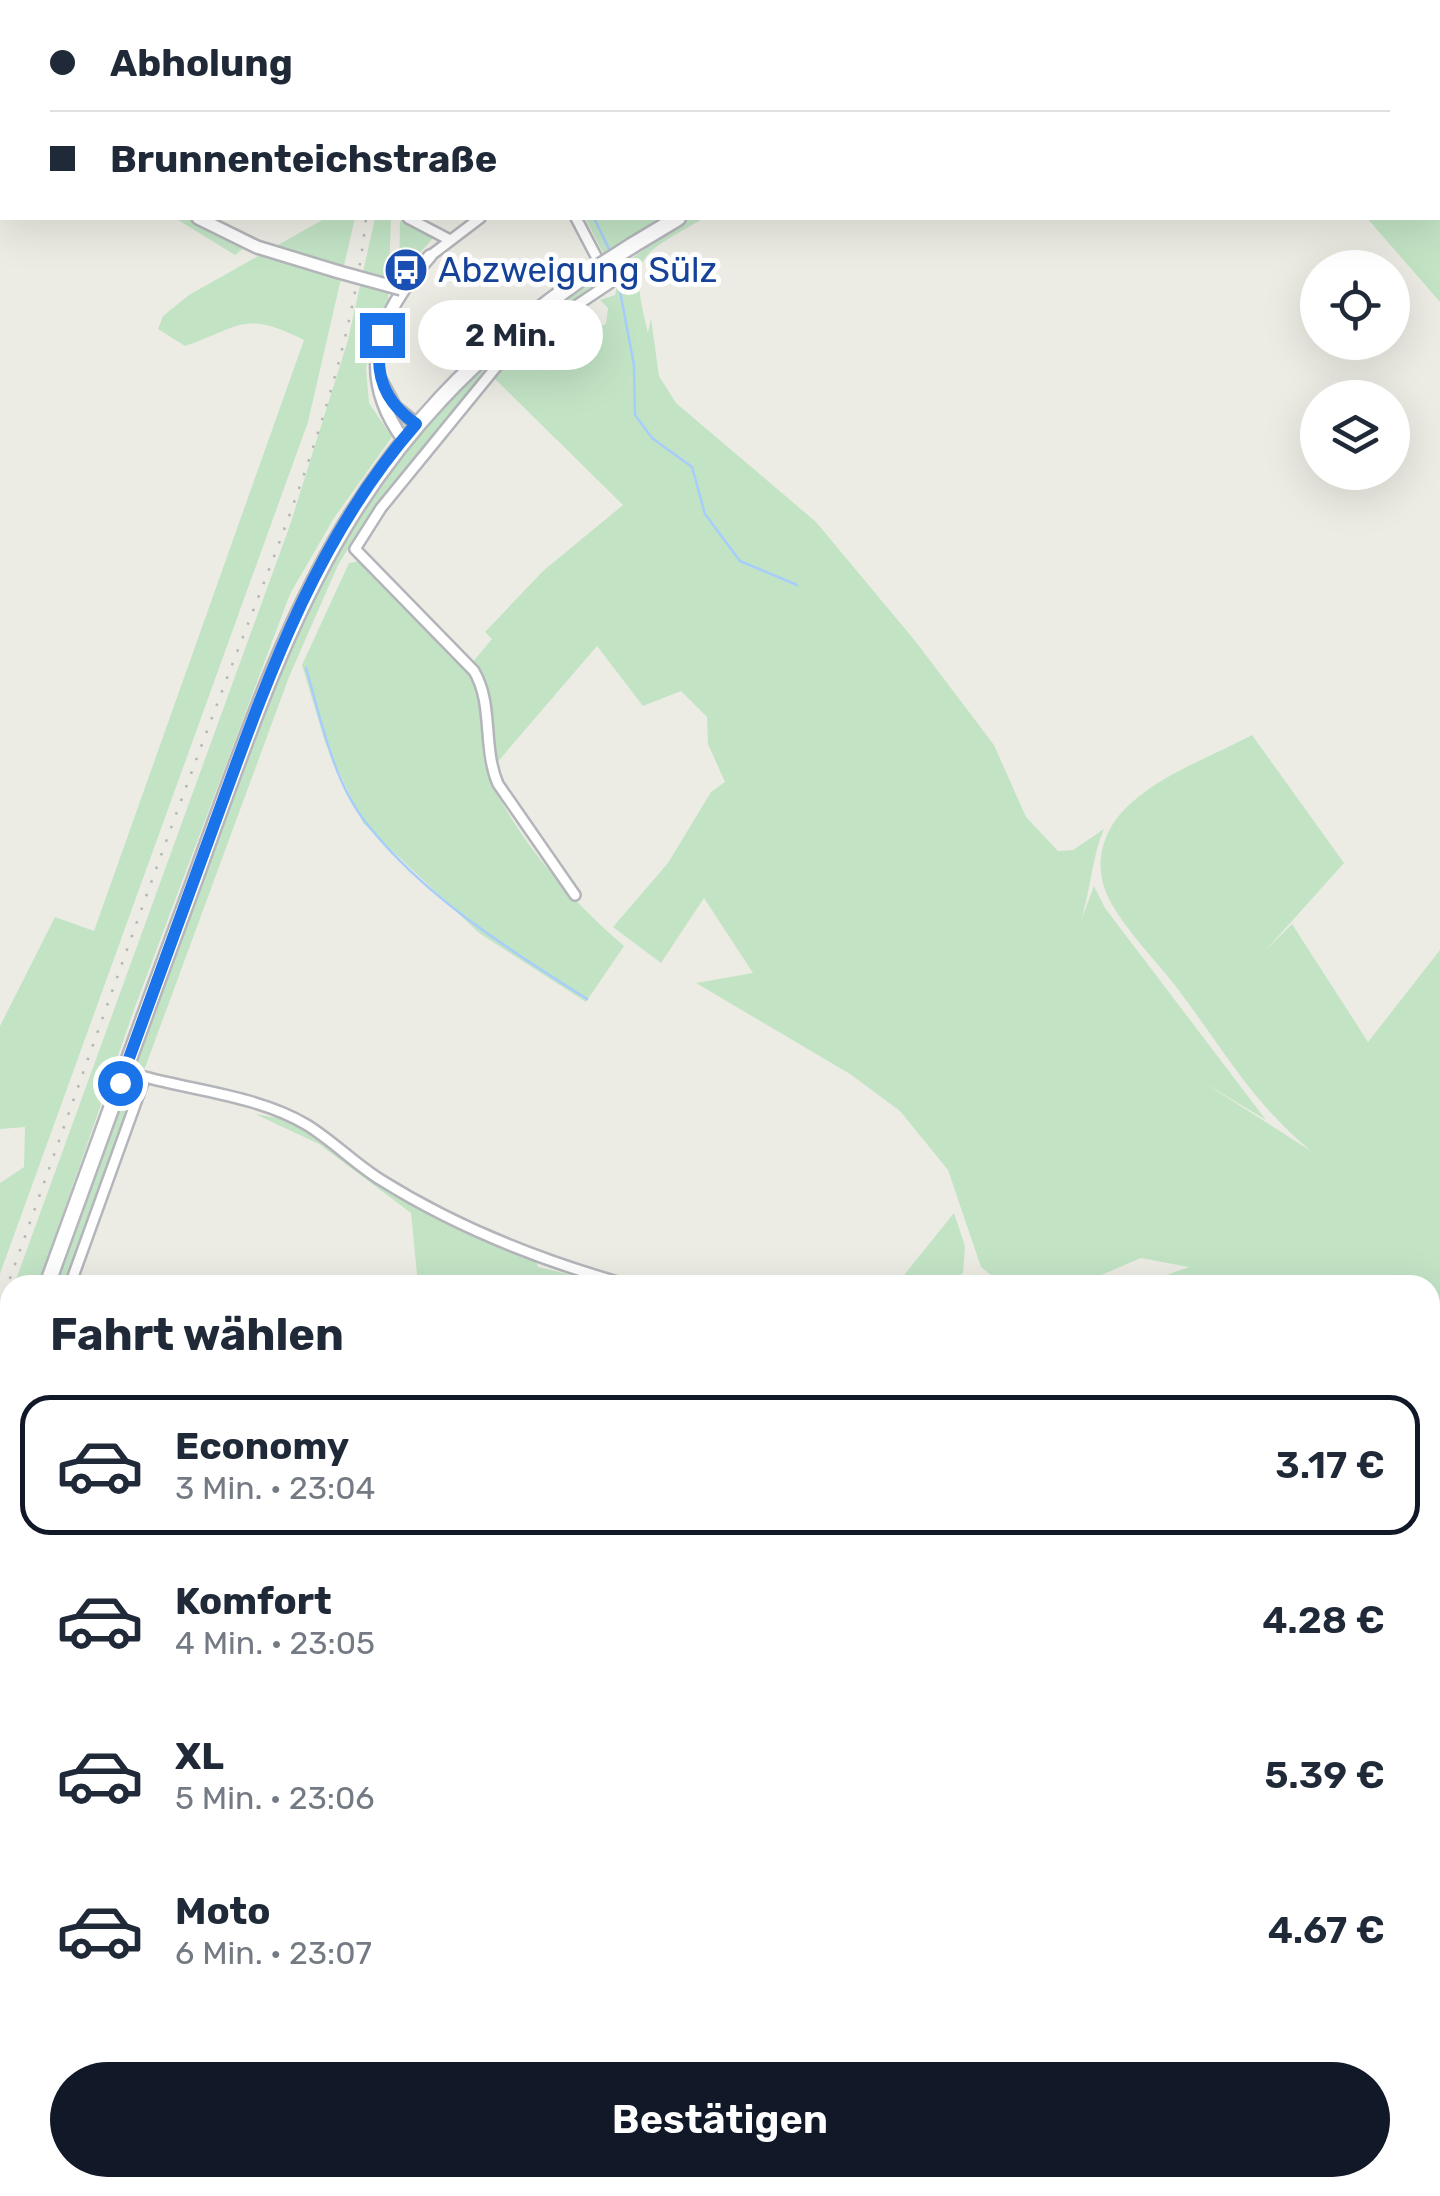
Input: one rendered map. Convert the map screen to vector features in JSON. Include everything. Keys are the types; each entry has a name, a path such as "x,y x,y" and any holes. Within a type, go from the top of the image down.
{"main road":[{"path":"51,1275 282,643 336,534 416,424 488,350 586,276 675,220"}],"street":[{"path":"202,220 257,247 401,289"},
{"path":"412,220 448,239"},
{"path":"403,440 379,396 376,357 401,289 448,239 477,220"},
{"path":"575,895 498,784 489,763 483,686 474,671 354,549 381,508 510,350 610,283 577,220"},
{"path":"376,357 386,393 416,424"},
{"path":"74,1275 145,1077 306,1124 406,1194 547,1262 593,1275"}],"green space":[{"path":"178,220 194,220 222,238 248,245 235,255"},
{"path":"322,220 355,220 308,422 0,1274 0,1183 24,1167 25,1127 0,1129 0,1026 55,917 94,931 304,340 255,323 232,327 185,346 158,329 163,316 189,295"},
{"path":"375,220 391,220 388,300 374,325 366,368 369,403 392,437 334,518 290,594 135,1007 41,1275 18,1275 290,525 348,340"},
{"path":"586,220 659,220 615,247 625,263 687,220 701,220 651,251 639,272 642,307 648,333 651,318 659,376 676,403 816,522 916,642 994,745 1026,817 1058,851 1073,850 1104,829 1080,923 1094,886 1105,908 1266,1120 1203,1082 1311,1151 1271,1113 1239,1074 1122,921 1105,889 1101,856 1109,831 1135,799 1173,774 1252,735 1344,863 1265,951 1292,924 1368,1042 1440,950 1440,1275 1167,1275 1189,1267 1141,1258 1101,1275 991,1275 981,1267 948,1170 900,1111 850,1074 696,983 753,973 704,898 661,963 613,927 668,863 711,792 725,782 708,744 707,717 681,691 643,706 597,646 495,765 487,686 471,664 492,639 485,632 543,571 623,505 491,375 507,357 569,314 567,323 584,333 606,324 608,308 600,300 615,295 618,282"},
{"path":"1369,220 1440,220 1440,302 1410,267 1410,250 1395,250"},
{"path":"400,221 434,237 399,276"},
{"path":"601,277 603,282 496,358 363,524 338,565 289,677 69,1275 57,1275 252,741 307,609 340,545 422,426 473,371 519,333"},
{"path":"360,561 476,682 484,763 499,797 546,866 624,946 586,1002 479,933 363,823 325,742 302,665 349,563"},
{"path":"255,1114 294,1121 414,1205 536,1261 538,1267 571,1275 417,1275 411,1213 319,1144"},
{"path":"954,1213 965,1246 963,1273 904,1275"}],"waterway":[{"path":"595,220 611,253"},
{"path":"615,265 634,365 635,415 652,438 692,467 705,514 740,561 797,585"},
{"path":"306,668 337,770 367,824 442,899 587,999"}],"railway":[{"path":"11,1275 158,862 305,471 343,345 366,220"}],"place":[{"name":"Abzweigung Sülz","path":"406,270"}],"route":[{"path":"120,1083 282,643 336,534 416,424 404,416 386,393 376,357 382,335"}]}
